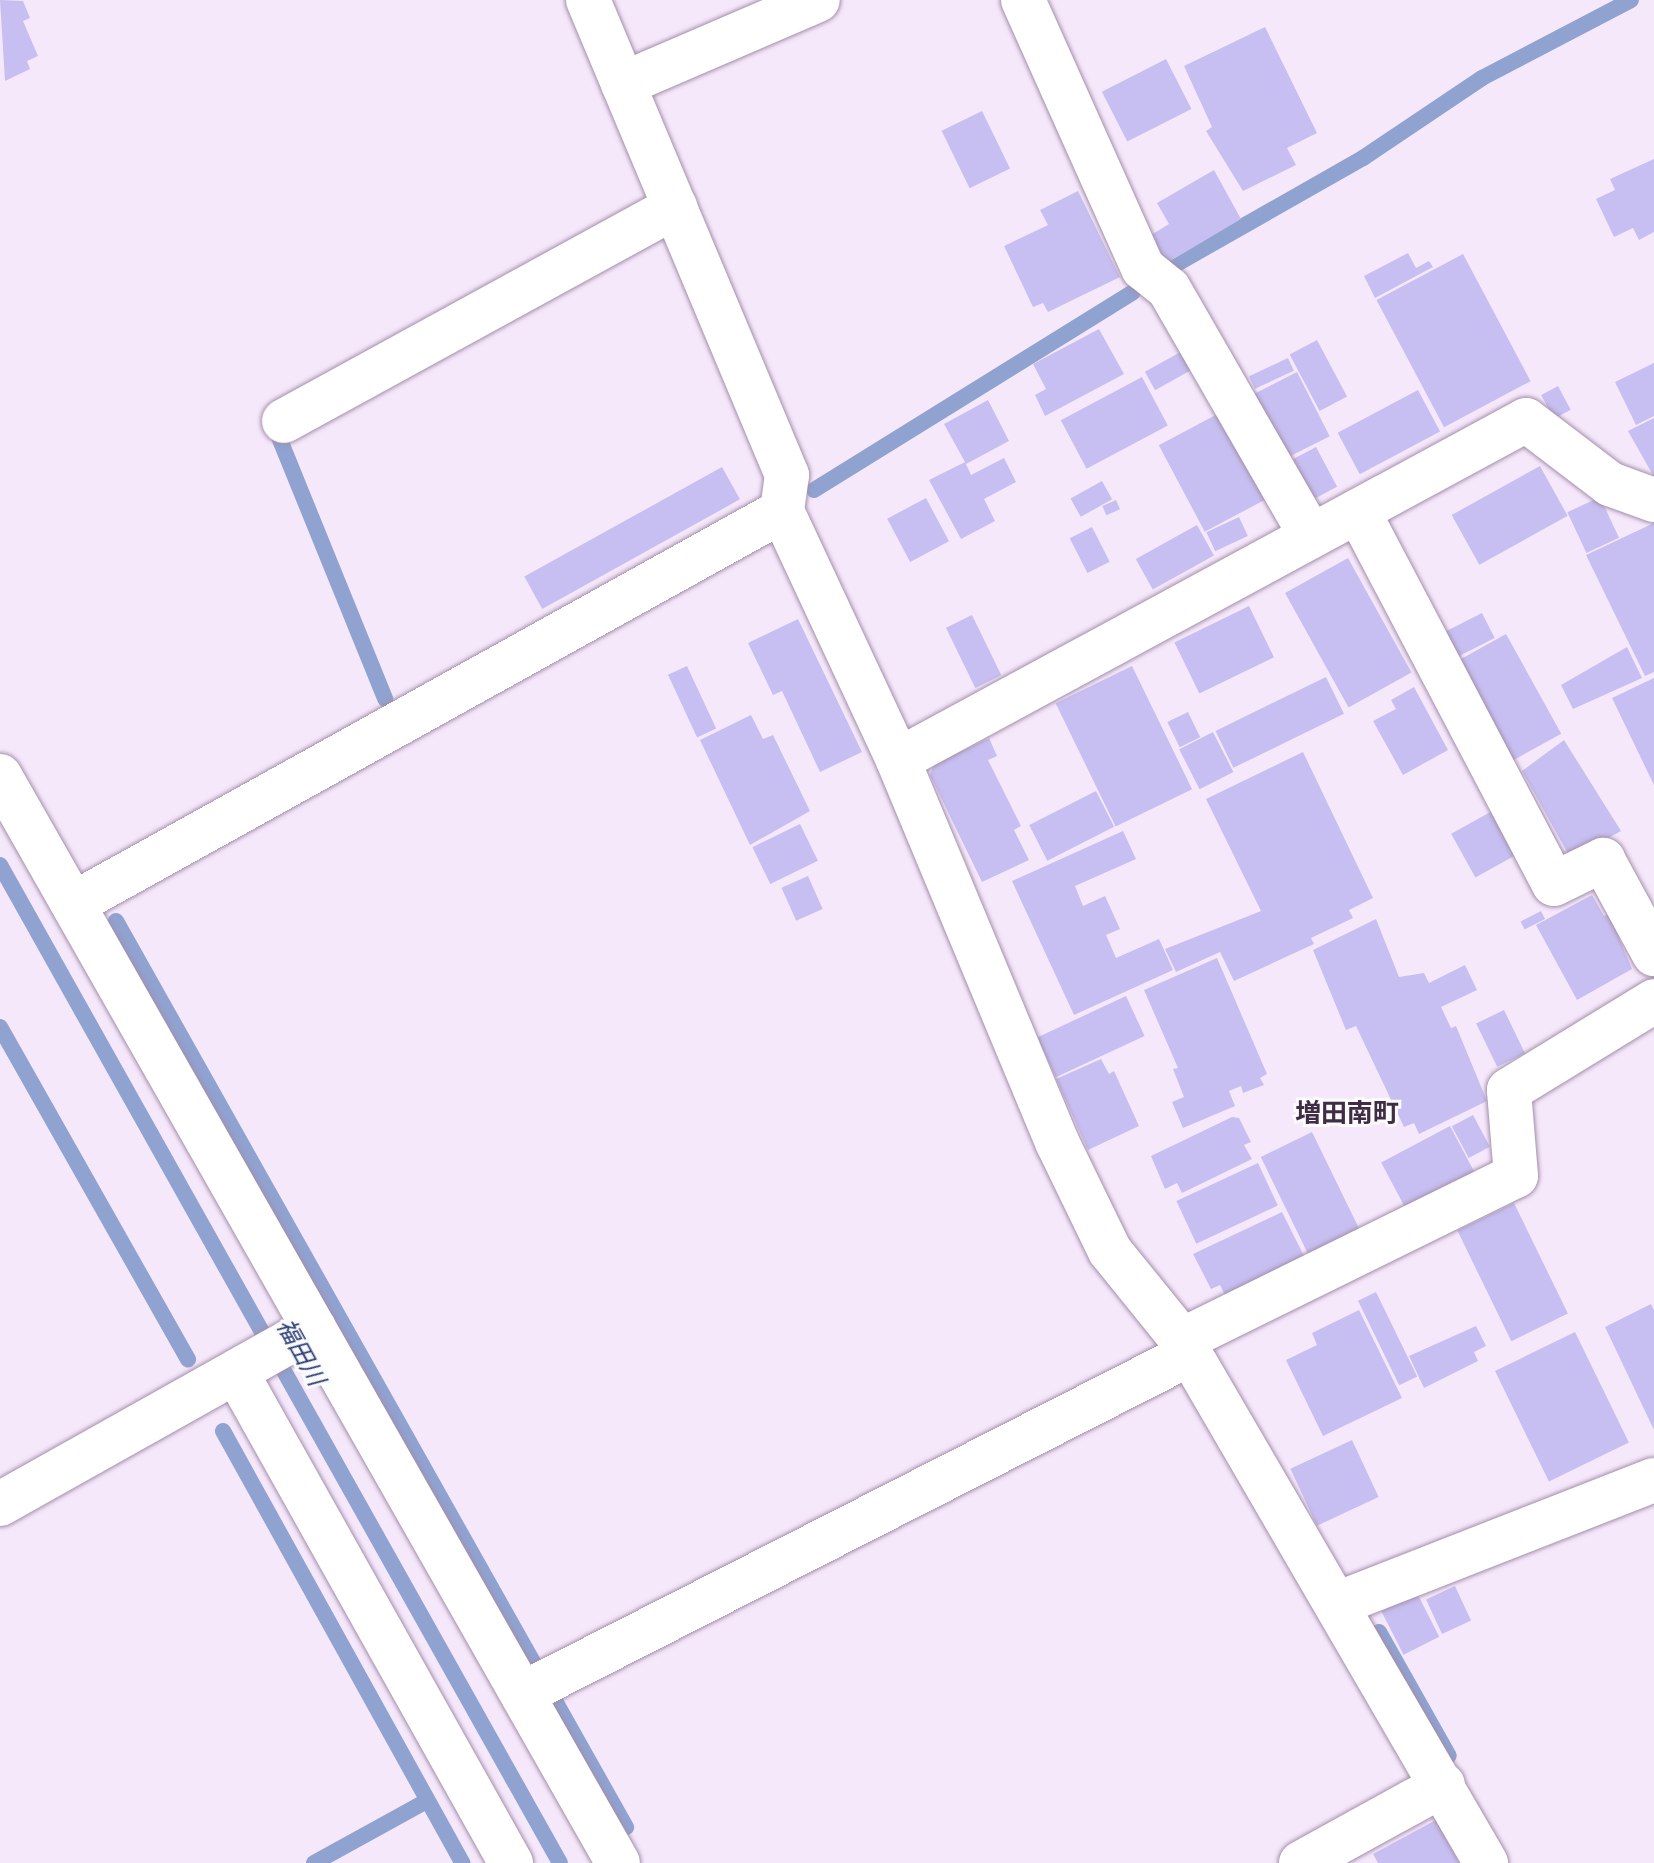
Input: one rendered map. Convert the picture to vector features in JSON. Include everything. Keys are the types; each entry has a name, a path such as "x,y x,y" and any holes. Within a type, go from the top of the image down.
{"street":[{"path":"588,0 787,475 782,511 898,760 1057,1142 1110,1251 1186,1347 1486,1863"},
{"path":"623,84 818,0"},
{"path":"1023,0 1143,268 1169,289 1311,536"},
{"path":"284,421 675,207"},
{"path":"898,760 1526,420 1610,484 1654,500"},
{"path":"73,904 782,511"},
{"path":"1358,511 1554,884 1603,860 1654,954"},
{"path":"0,776 73,904 303,1335 522,1694 618,1863"},
{"path":"522,1694 1516,1176 1509,1090 1654,1001"},
{"path":"0,1504 303,1335"},
{"path":"241,1369 511,1863"},
{"path":"1337,1604 1654,1480"},
{"path":"1301,1863 1443,1785"}],"building":[{"path":"0,0 23,1 30,18 23,21 38,56 27,61 30,69 5,81"},
{"path":"1265,27 1317,133 1287,148 1296,165 1243,191 1206,131 1212,127 1184,66"},
{"path":"1166,59 1191,109 1127,142 1102,92"},
{"path":"982,111 1010,169 970,188 942,131"},
{"path":"1654,159 1654,232 1639,240 1633,228 1614,237 1596,199 1615,190 1610,179"},
{"path":"1214,170 1241,219 1167,263 1151,235 1169,224 1157,203"},
{"path":"1078,191 1120,277 1048,312 1043,303 1033,307 1004,246 1048,225 1040,210"},
{"path":"1408,253 1416,268 1429,261 1433,267 1375,298 1364,276"},
{"path":"1463,254 1531,381 1444,427 1376,300"},
{"path":"1099,329 1124,374 1045,416 1035,395 1046,389 1033,364"},
{"path":"1317,340 1347,397 1320,411 1290,355"},
{"path":"1186,349 1196,367 1155,390 1145,372"},
{"path":"1288,358 1294,371 1255,389 1249,376"},
{"path":"1654,363 1654,416 1636,425 1615,382"},
{"path":"1297,372 1330,436 1285,459 1252,395"},
{"path":"1142,377 1168,426 1087,469 1061,420"},
{"path":"1558,386 1571,410 1554,419 1541,395"},
{"path":"1418,390 1440,431 1360,474 1338,433"},
{"path":"988,400 1009,441 966,464 971,475 1004,458 1016,482 984,499 995,521 961,539 929,480 965,462 944,424"},
{"path":"1225,410 1271,497 1205,532 1159,445"},
{"path":"1654,418 1654,477 1628,431"},
{"path":"1316,447 1337,487 1310,501 1289,462"},
{"path":"1540,466 1568,516 1479,565 1452,515"},
{"path":"722,467 740,499 542,609 524,577"},
{"path":"1102,481 1112,499 1081,517 1071,498"},
{"path":"1600,497 1619,538 1586,553 1567,512"},
{"path":"926,498 949,541 910,562 887,519"},
{"path":"1116,500 1120,509 1106,515 1102,506"},
{"path":"1239,517 1248,536 1215,551 1206,532"},
{"path":"1654,523 1654,672 1645,676 1586,555"},
{"path":"1197,525 1214,556 1153,590 1136,559"},
{"path":"1092,527 1110,562 1087,573 1070,538"},
{"path":"1348,558 1412,673 1349,707 1285,593"},
{"path":"1249,606 1274,657 1199,694 1174,642"},
{"path":"1482,613 1495,638 1457,657 1445,632"},
{"path":"972,615 1001,675 975,688 946,628"},
{"path":"798,619 862,752 820,772 782,691 773,695 748,643"},
{"path":"1506,634 1561,734 1513,760 1458,661"},
{"path":"1627,647 1642,678 1573,709 1561,685"},
{"path":"687,666 716,729 697,737 668,675"},
{"path":"1132,666 1192,789 1116,826 1056,703"},
{"path":"1326,677 1344,714 1233,768 1215,731"},
{"path":"1654,678 1654,785 1612,698"},
{"path":"1414,687 1448,750 1403,775 1373,721 1396,709 1391,700"},
{"path":"1188,712 1200,737 1180,747 1167,722"},
{"path":"751,715 763,739 773,735 810,811 750,845 700,740"},
{"path":"1213,732 1233,772 1200,789 1179,749"},
{"path":"989,738 997,756 988,760 1021,826 1014,830 1029,860 982,882 930,775 933,765"},
{"path":"1564,740 1621,831 1571,859 1522,771"},
{"path":"1303,752 1373,898 1349,910 1353,918 1311,938 1314,944 1234,981 1220,952 1176,972 1165,949 1261,911 1206,799"},
{"path":"1096,791 1114,827 1047,861 1029,825"},
{"path":"1494,810 1518,854 1475,877 1451,834"},
{"path":"800,824 818,861 770,884 752,847"},
{"path":"1123,831 1136,859 1075,886 1083,906 1105,896 1120,929 1106,935 1116,958 1159,939 1173,970 1074,1015 1012,881"},
{"path":"808,876 823,909 796,921 782,888"},
{"path":"1592,895 1604,916 1609,914 1632,969 1577,1000 1536,925"},
{"path":"1541,911 1545,919 1525,929 1521,921"},
{"path":"1376,919 1399,977 1424,973 1429,983 1465,965 1477,990 1441,1007 1451,1028 1456,1026 1487,1101 1419,1134 1414,1123 1404,1127 1356,1026 1346,1030 1313,950"},
{"path":"1217,958 1267,1074 1260,1078 1264,1085 1243,1093 1241,1086 1229,1091 1235,1106 1183,1128 1172,1102 1184,1097 1173,1069 1178,1068 1144,990"},
{"path":"1126,996 1145,1036 1056,1077 1037,1037"},
{"path":"1504,1010 1525,1053 1497,1067 1476,1024"},
{"path":"1101,1059 1109,1074 1114,1071 1139,1126 1088,1150 1056,1079"},
{"path":"1473,1115 1490,1147 1469,1158 1452,1126"},
{"path":"1232,1117 1239,1118 1251,1142 1244,1145 1252,1159 1182,1193 1177,1183 1165,1189 1151,1156"},
{"path":"1450,1126 1475,1174 1406,1210 1381,1163"},
{"path":"1312,1132 1360,1230 1309,1255 1261,1157"},
{"path":"1258,1163 1278,1206 1196,1244 1176,1201"},
{"path":"1514,1203 1568,1314 1511,1341 1457,1231"},
{"path":"1282,1212 1305,1258 1226,1297 1220,1285 1211,1289 1193,1254"},
{"path":"1376,1292 1417,1376 1399,1385 1358,1301"},
{"path":"1651,1304 1654,1310 1654,1430 1605,1327"},
{"path":"1359,1310 1402,1398 1323,1436 1286,1360 1317,1345 1312,1333"},
{"path":"1476,1326 1486,1346 1474,1352 1478,1361 1424,1388 1409,1356"},
{"path":"1575,1332 1629,1443 1549,1482 1495,1371"},
{"path":"1352,1440 1379,1497 1317,1526 1290,1469"},
{"path":"1455,1586 1471,1620 1442,1634 1426,1600"},
{"path":"1417,1593 1439,1637 1404,1655 1381,1611"},
{"path":"1436,1820 1459,1863 1378,1863 1373,1854"}],"waterway":[{"path":"1173,266 1363,158 1482,78 1631,0"},
{"path":"814,490 1133,292"},
{"path":"274,425 385,699"},
{"name":"福田川","path":"0,865 560,1863"},
{"path":"116,921 533,1662"},
{"path":"0,1027 188,1359"},
{"path":"223,1431 462,1863"},
{"path":"1379,1632 1449,1756"},
{"path":"555,1701 626,1827"},
{"path":"314,1863 427,1801"}],"district":[{"name":"増田南町","path":"1347,1113"}]}
